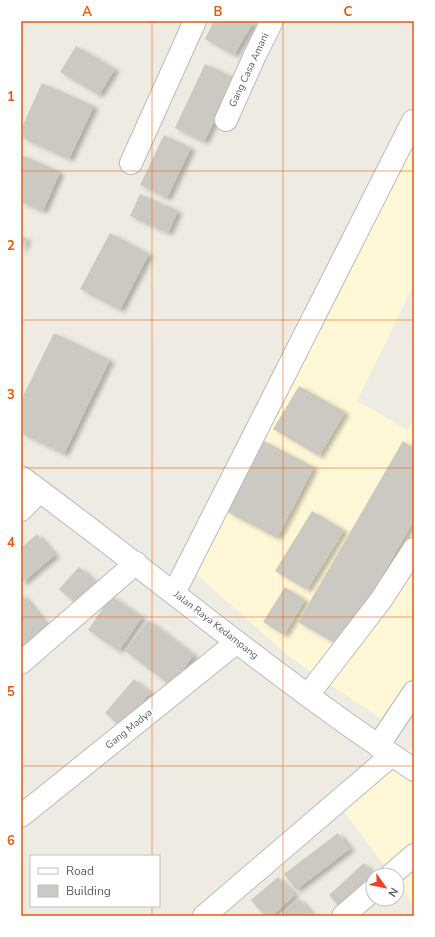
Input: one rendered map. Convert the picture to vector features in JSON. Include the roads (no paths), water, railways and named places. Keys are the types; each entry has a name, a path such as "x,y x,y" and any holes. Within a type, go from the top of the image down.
{"street":[{"path":"131,163 195,21"},
{"name":"Gang Casa Amani","path":"226,120 272,21"},
{"path":"174,593 413,121"},
{"name":"Jalan Raya Kedampang","path":"21,477 308,695 414,770"},
{"path":"21,510 40,491"},
{"path":"308,695 381,600 414,550"},
{"path":"21,663 136,563"},
{"name":"Gang Madya","path":"21,816 237,642"},
{"path":"204,916 385,750 414,692"},
{"path":"400,867 414,855"},
{"path":"343,916 365,897"}]}
